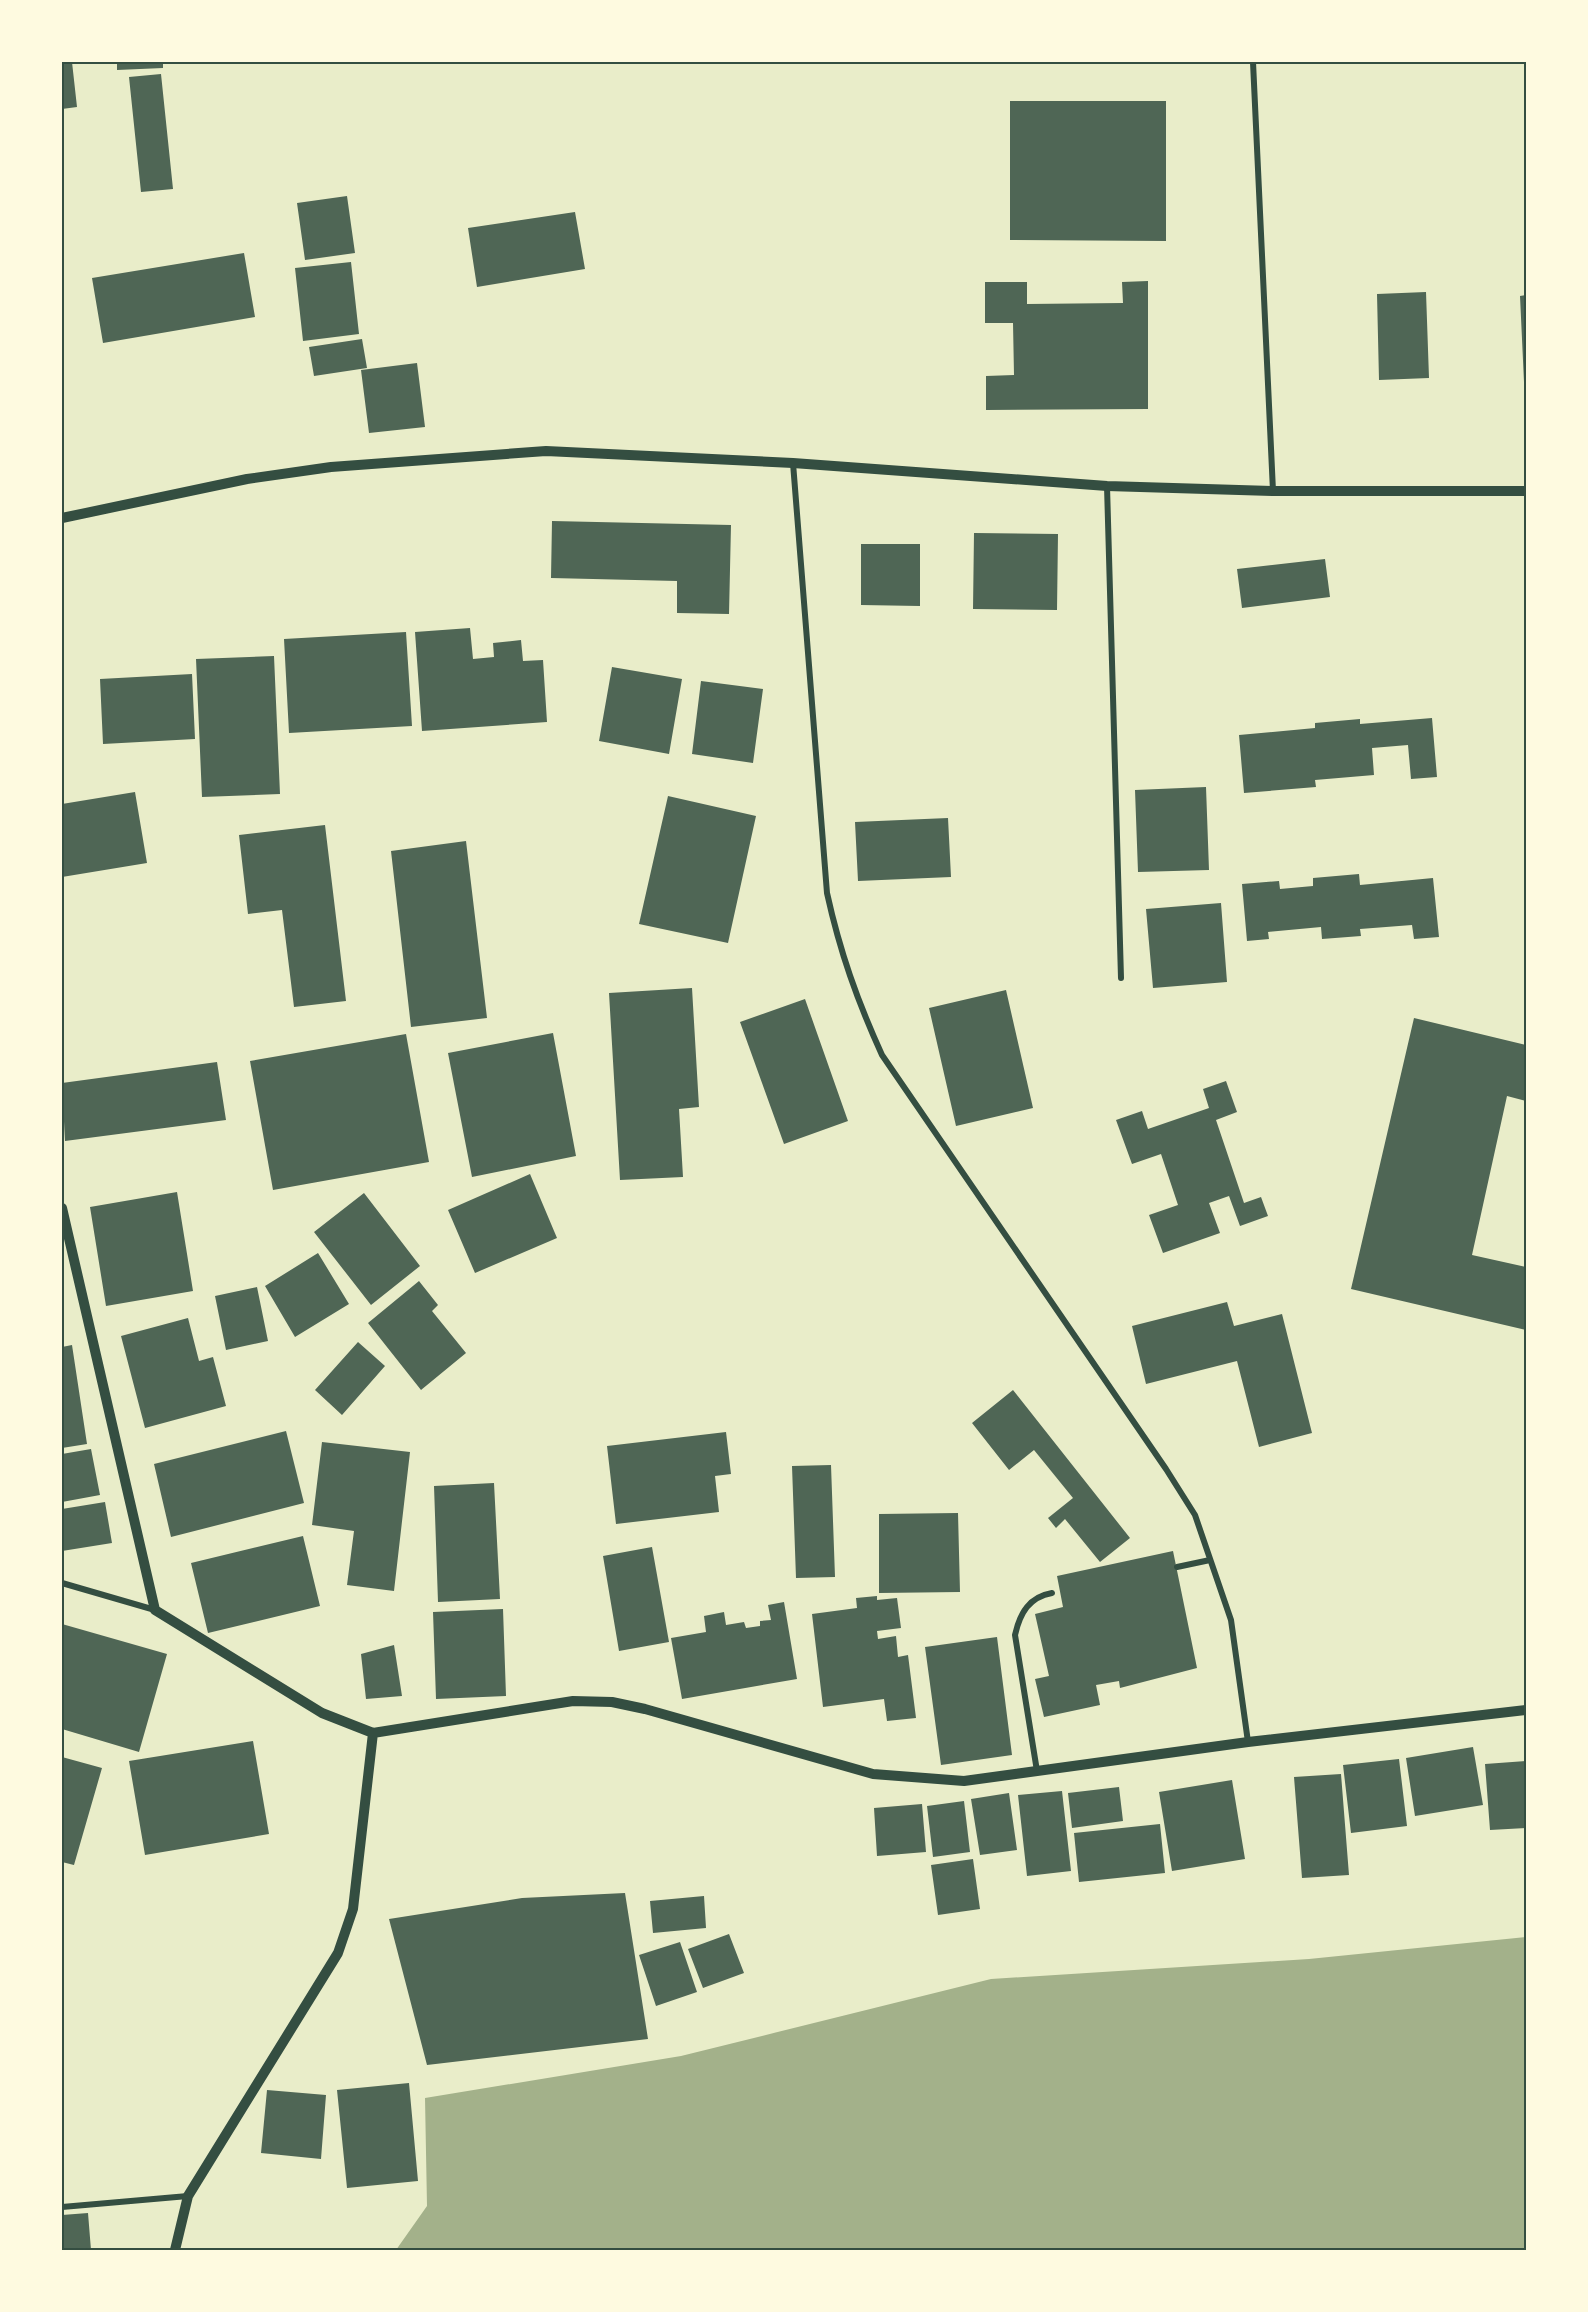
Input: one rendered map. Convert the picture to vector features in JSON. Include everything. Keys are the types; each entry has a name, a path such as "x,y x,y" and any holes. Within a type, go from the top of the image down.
{"street":[{"path":"1253,62 1273,491"},
{"path":"62,518 247,478 332,467 546,451 793,463 1107,486 1273,491 1527,491"},
{"path":"793,463 827,893 840,949 857,1000 882,1055 1166,1469 1195,1515 1231,1620 1248,1742"},
{"path":"1107,486 1121,978"},
{"path":"62,1208 155,1610"},
{"path":"1177,1567 1210,1560"},
{"path":"62,1583 155,1610 322,1713 373,1733 573,1701 612,1702 645,1709 873,1774 964,1781 1248,1742 1527,1710"},
{"path":"1037,1772 1015,1635 1019,1617 1038,1596 1052,1593"},
{"path":"175,2250 188,2196 339,1953 353,1909 373,1733"},
{"path":"62,2207 188,2196"}],"shaded area":[{"path":"1526,1937 1526,2250 396,2250 427,2206 425,2098 681,2056 991,1979 1309,1959"}],"building":[{"path":"62,62 72,62 77,107 62,109"},
{"path":"117,62 163,62 163,68 117,70"},
{"path":"161,74 173,189 141,192 129,77"},
{"path":"1010,101 1166,101 1166,241 1010,240"},
{"path":"347,196 355,253 305,260 297,203"},
{"path":"575,212 585,269 477,287 468,228"},
{"path":"244,253 255,317 103,343 92,278"},
{"path":"351,262 359,334 303,341 295,268"},
{"path":"1148,281 1148,409 986,410 986,376 1014,375 1013,323 985,323 985,282 1027,282 1027,304 1123,303 1122,282"},
{"path":"1426,292 1429,378 1379,380 1377,294"},
{"path":"1526,295 1526,382 1524,382 1520,296"},
{"path":"362,339 367,368 314,376 309,347"},
{"path":"417,363 425,427 369,433 361,370"},
{"path":"552,521 731,525 729,614 677,613 677,581 551,578"},
{"path":"974,533 1058,534 1057,610 973,609"},
{"path":"861,544 920,544 920,606 861,605"},
{"path":"1325,559 1330,597 1242,608 1237,569"},
{"path":"470,628 473,659 494,657 493,643 521,640 523,661 543,660 547,722 422,731 415,632"},
{"path":"406,632 412,726 289,733 284,639"},
{"path":"274,656 280,794 202,797 196,659"},
{"path":"612,667 682,679 669,754 599,741"},
{"path":"192,674 195,739 103,744 100,679"},
{"path":"701,681 763,689 753,763 692,754"},
{"path":"1432,718 1437,777 1411,779 1408,745 1372,748 1374,775 1315,780 1316,787 1244,793 1239,735 1315,728 1315,723 1360,719 1360,724"},
{"path":"1206,787 1209,870 1138,872 1135,790"},
{"path":"135,792 147,863 62,877 62,804"},
{"path":"668,796 756,816 728,943 639,924"},
{"path":"948,818 951,877 858,881 855,822"},
{"path":"325,825 346,1001 294,1007 282,910 248,914 239,835"},
{"path":"466,841 487,1018 411,1027 391,851"},
{"path":"1359,874 1360,885 1433,878 1439,937 1414,939 1412,925 1360,929 1361,936 1322,939 1321,927 1268,932 1269,939 1247,941 1242,884 1279,881 1280,889 1313,886 1313,878"},
{"path":"1221,903 1227,982 1153,988 1146,909"},
{"path":"692,988 699,1107 679,1109 683,1177 620,1180 609,993"},
{"path":"1006,990 1033,1108 956,1126 929,1008"},
{"path":"805,999 848,1121 784,1144 740,1022"},
{"path":"1414,1018 1526,1045 1526,1101 1507,1096 1472,1255 1526,1267 1526,1330 1351,1289"},
{"path":"553,1033 576,1156 472,1177 448,1053"},
{"path":"406,1034 429,1162 273,1190 250,1061"},
{"path":"217,1062 226,1120 65,1141 62,1083"},
{"path":"1226,1081 1237,1112 1216,1120 1244,1203 1261,1197 1268,1216 1240,1226 1229,1196 1209,1203 1220,1233 1163,1253 1149,1215 1178,1205 1161,1154 1132,1164 1116,1120 1142,1111 1148,1129 1209,1108 1203,1089"},
{"path":"530,1174 557,1238 475,1273 448,1210"},
{"path":"177,1192 193,1291 106,1306 90,1207"},
{"path":"364,1193 420,1266 371,1305 314,1232"},
{"path":"318,1253 349,1304 295,1337 265,1286"},
{"path":"419,1281 438,1305 432,1311 466,1353 421,1390 368,1323"},
{"path":"257,1287 268,1341 226,1350 215,1296"},
{"path":"1227,1302 1234,1326 1282,1314 1312,1433 1259,1447 1237,1361 1146,1384 1132,1326"},
{"path":"188,1318 199,1361 213,1357 226,1406 145,1428 121,1336"},
{"path":"358,1342 385,1366 342,1415 315,1390"},
{"path":"72,1345 87,1444 62,1448 62,1347"},
{"path":"1013,1390 1130,1538 1100,1562 1065,1519 1056,1528 1048,1518 1073,1498 1034,1450 1009,1470 972,1423"},
{"path":"286,1431 304,1503 171,1537 154,1464"},
{"path":"726,1432 731,1474 715,1476 719,1512 616,1524 607,1446"},
{"path":"322,1442 410,1452 394,1591 347,1585 354,1531 312,1525"},
{"path":"91,1449 100,1495 62,1502 62,1454"},
{"path":"831,1465 835,1577 796,1578 792,1466"},
{"path":"494,1483 500,1599 438,1602 434,1486"},
{"path":"105,1502 112,1543 62,1551 62,1509"},
{"path":"958,1513 960,1592 879,1593 879,1514"},
{"path":"303,1536 320,1606 208,1633 191,1563"},
{"path":"652,1547 669,1642 619,1651 603,1556"},
{"path":"1173,1551 1197,1668 1120,1688 1119,1681 1096,1685 1100,1705 1044,1717 1035,1679 1049,1676 1035,1614 1063,1607 1057,1576"},
{"path":"877,1596 877,1600 897,1598 901,1628 877,1631 878,1639 896,1636 898,1657 908,1655 916,1718 887,1721 884,1699 823,1707 812,1614 857,1608 856,1598"},
{"path":"784,1602 797,1679 682,1699 671,1638 706,1632 704,1616 724,1612 726,1625 744,1622 746,1628 760,1626 760,1621 771,1620 768,1605"},
{"path":"503,1609 506,1696 436,1699 433,1612"},
{"path":"62,1624 167,1654 139,1752 62,1729"},
{"path":"997,1637 1012,1755 941,1765 925,1647"},
{"path":"394,1645 402,1696 366,1699 361,1654"},
{"path":"253,1741 269,1834 145,1855 129,1761"},
{"path":"1473,1747 1483,1805 1415,1816 1406,1758"},
{"path":"62,1757 102,1768 74,1865 62,1862"},
{"path":"1399,1759 1407,1826 1351,1833 1343,1765"},
{"path":"1526,1761 1526,1828 1490,1830 1485,1764"},
{"path":"1341,1774 1349,1875 1302,1878 1294,1777"},
{"path":"1232,1780 1245,1859 1172,1871 1159,1792"},
{"path":"1119,1787 1123,1821 1072,1828 1068,1793"},
{"path":"1062,1791 1071,1871 1027,1876 1018,1795"},
{"path":"1009,1793 1017,1850 980,1855 971,1799"},
{"path":"964,1801 970,1852 933,1857 927,1806"},
{"path":"922,1804 926,1852 877,1856 874,1808"},
{"path":"1160,1824 1165,1873 1079,1882 1074,1833"},
{"path":"973,1859 980,1909 938,1915 931,1865"},
{"path":"625,1893 648,2039 427,2065 389,1919 522,1898"},
{"path":"704,1896 706,1928 653,1933 650,1901"},
{"path":"729,1934 744,1973 703,1988 688,1949"},
{"path":"680,1942 697,1992 656,2006 639,1955"},
{"path":"409,2083 418,2181 347,2188 337,2090"},
{"path":"267,2090 326,2095 321,2159 261,2153"},
{"path":"88,2213 91,2250 62,2250 62,2215"}]}
